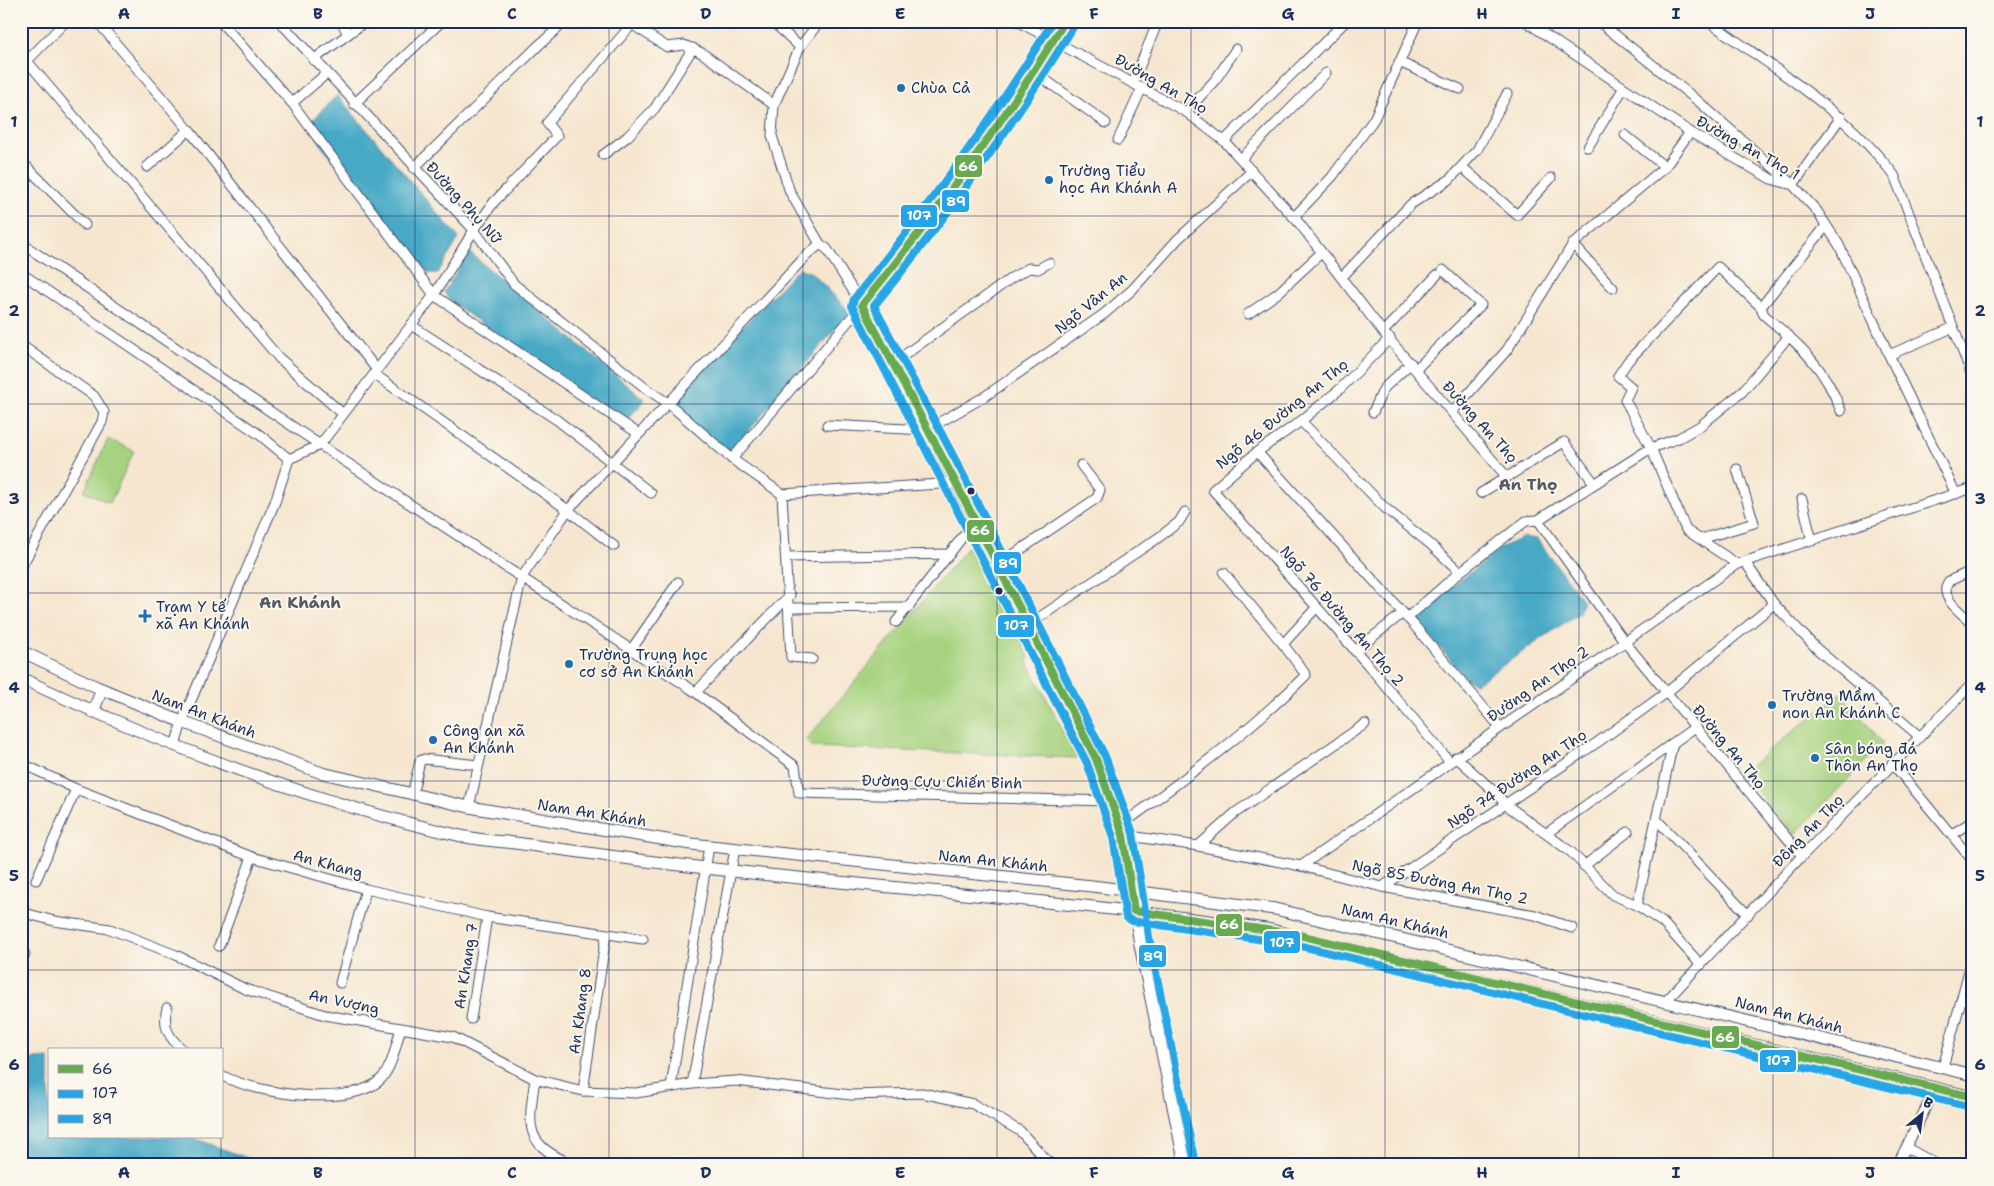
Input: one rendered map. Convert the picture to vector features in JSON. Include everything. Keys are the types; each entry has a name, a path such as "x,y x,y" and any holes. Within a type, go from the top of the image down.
{"street":[{"path":"66,21 24,64 279,358 343,414"},
{"path":"97,21 189,130 375,372 568,510 614,546"},
{"path":"220,21 292,103 434,295 639,434"},
{"name":"Đường Phụ Nữ","path":"279,21 326,74 474,230 514,284 648,390 668,403 732,459 782,494"},
{"path":"342,21 348,34"},
{"path":"313,60 366,21"},
{"path":"354,104 442,21"},
{"path":"414,168 539,44 566,21"},
{"path":"772,21 791,36 800,47"},
{"path":"820,21 800,47 774,105 772,136 785,178 790,192 820,244 827,249 862,305 926,430 976,521 1096,759 1121,831 1134,911 1185,1165"},
{"name":"Đường An Thọ","path":"1017,21 1186,112 1224,141 1294,216 1321,254 1342,277 1386,335 1506,476 1564,442 1594,483"},
{"path":"732,459 916,239 1034,72 1065,21"},
{"path":"1133,83 1158,21"},
{"path":"1224,141 1346,21"},
{"path":"1294,216 1332,177 1374,119 1418,21"},
{"name":"Đường An Thọ 1","path":"1524,21 1690,132 1771,179 1793,185 1817,211 1839,246 1956,494"},
{"path":"1598,21 1698,101 1793,185 1841,117"},
{"path":"1708,21 1841,117 1874,149 1894,175 1973,378"},
{"path":"175,746 182,722 271,511 289,459 320,445 434,295 461,250 494,202 557,136 548,123 633,22 664,46 693,48 774,105"},
{"path":"603,155 627,137 655,108 693,48"},
{"path":"1186,112 1216,79 1236,48"},
{"path":"1399,62 1460,89"},
{"path":"1034,72 1106,123"},
{"path":"1240,159 1326,73"},
{"path":"292,103 326,74"},
{"path":"1118,140 1142,88"},
{"path":"1588,147 1624,89"},
{"path":"1342,277 1411,204 1449,180 1462,167 1477,150 1507,94"},
{"path":"147,167 189,130"},
{"path":"1452,412 1507,350 1573,244 1665,167 1690,132"},
{"path":"1625,135 1665,167"},
{"path":"21,161 85,225"},
{"path":"1462,167 1517,215 1551,178"},
{"name":"Ngõ Vân An","path":"926,430 984,398 1104,314 1132,290 1178,239 1252,171"},
{"path":"1761,307 1826,226"},
{"path":"21,243 320,445 696,692 790,595"},
{"path":"470,807 522,577 568,510 800,262 820,244"},
{"path":"1573,244 1613,288"},
{"path":"1248,314 1278,292 1321,254"},
{"path":"892,364 1013,277 1029,268 1038,269 1049,263"},
{"path":"1841,411 1832,387 1810,355 1764,315 1761,307 1718,267 1628,361 1618,376 1631,386 1625,400 1651,448 1686,530 1741,563 1774,604 1817,649 1920,736"},
{"name":"Ngõ 46 Đường An Thọ","path":"1213,490 1257,452 1302,421 1340,389 1440,272 1481,305 1413,366"},
{"path":"21,273 260,435 289,459"},
{"path":"411,326 557,420 651,493"},
{"path":"1889,355 1952,328"},
{"path":"1356,651 1405,616 1526,521 1538,520 1651,448 1679,438 1700,426 1742,392 1789,336"},
{"path":"21,345 94,396 104,412 102,422 21,568"},
{"path":"1373,412 1384,388 1413,366"},
{"path":"1302,421 1384,508 1430,544 1460,572"},
{"path":"827,425 926,430"},
{"path":"1257,452 1405,616 1500,726"},
{"path":"998,565 1097,498 1100,490 1081,465"},
{"path":"1701,539 1754,523 1736,469"},
{"path":"1481,493 1506,476"},
{"path":"812,659 791,657 790,595 782,494 956,483"},
{"name":"Đường An Thọ 2","path":"1301,866 1500,726 1741,563 1973,488"},
{"name":"Ngõ 76 Đường An Thọ 2","path":"1213,490 1316,608 1453,759 1497,794 1505,804 1571,852 1613,895 1637,905 1663,923 1701,965"},
{"path":"1802,500 1812,541"},
{"path":"1028,626 1152,542 1179,522 1185,512"},
{"name":"Đường An Thọ","path":"1538,520 1624,641 1694,728 1802,856"},
{"path":"896,622 976,521"},
{"path":"787,557 950,554"},
{"path":"1973,570 1949,580 1946,589 1949,601 1973,624"},
{"path":"1121,831 1279,701 1306,675 1284,644 1224,573"},
{"path":"631,650 678,582"},
{"name":"Ngõ 74 Đường An Thọ","path":"1382,887 1666,693 1774,604"},
{"path":"790,608 909,607"},
{"path":"1284,644 1316,608"},
{"name":"Nam An Khánh","path":"21,651 102,689 182,722 322,773 412,795 470,807 709,846 1131,891 1304,915 1973,1075"},
{"path":"21,678 93,712 175,746 320,797 459,836 731,872 1171,915 1295,934 1973,1097"},
{"name":"Đông An Thọ","path":"1666,1001 1802,856 1973,683"},
{"path":"93,712 102,689"},
{"name":"Đường Cựu Chiến Binh","path":"696,692 795,766 799,793 1110,800"},
{"path":"1198,846 1235,813 1366,724"},
{"path":"1547,833 1694,728"},
{"path":"1637,905 1673,743"},
{"path":"412,795 420,762 424,759 478,765"},
{"name":"An Khang","path":"21,763 76,789 252,858 366,889 487,917 643,939"},
{"path":"1892,764 1973,861"},
{"path":"36,880 76,789"},
{"path":"1657,820 1748,915"},
{"path":"1952,834 1973,821"},
{"path":"1121,831 1301,866"},
{"path":"1584,866 1628,832"},
{"path":"671,1087 707,869 709,846"},
{"path":"692,1084 735,849"},
{"path":"219,946 252,858"},
{"name":"Ngõ 85 Đường An Thọ 2","path":"1301,866 1382,887 1535,915 1572,928"},
{"path":"340,983 366,889"},
{"name":"An Vượng","path":"21,912 54,921 110,929 176,955 245,988 325,1015 453,1037 535,1079 582,1092 636,1093 692,1084 736,1082 851,1095 922,1093 973,1104 1020,1131 1051,1165"},
{"name":"An Khang 7","path":"471,1019 487,917"},
{"name":"An Khang 8","path":"582,1092 606,935"},
{"path":"1943,1068 1973,956"},
{"path":"1656,1020 1666,1001"},
{"path":"167,1008 164,1020 167,1033 181,1048"},
{"path":"222,1076 243,1086 295,1094 349,1094 368,1089 382,1077 391,1061 401,1028"},
{"path":"535,1079 529,1124 533,1137 552,1156 575,1165"},
{"path":"1897,1165 1936,1088"},
{"path":"1907,1148 1939,1164"}],"green space":[{"path":"108,439 134,451 110,503 84,491"},
{"path":"968,547 976,554 1029,657 1027,661 1077,758 813,747 806,740"},
{"name":"Sân bóng đá Thôn An Thọ","path":"1840,693 1883,743 1794,835 1742,773"}],"water":[{"path":"337,95 459,238 438,273 428,273 323,148 310,123"},
{"path":"469,252 645,400 624,423 451,302 444,292"},
{"path":"799,268 812,273 850,312 729,454 674,409 675,397"},
{"path":"1524,537 1537,539 1583,601 1579,613 1483,679 1474,683 1465,678 1419,622 1419,614 1502,547"},
{"path":"48,1058 48,1138 194,1138 266,1165 21,1165 21,1060"}],"transit line":[{"name":"107","path":"1053,21 983,129 933,198 854,299 852,306 1087,763 1113,837 1126,917 1132,921 1293,944 1971,1107"},
{"name":"66","path":"862,305 916,237 994,131 1065,21"},
{"name":"89","path":"1074,26 1028,99 978,170 874,306 965,478 1105,756 1133,833 1150,943 1195,1163"},
{"name":"66","path":"862,305 956,483 1096,759 1123,835 1134,911 1295,934 1973,1097"}],"place":[{"name":"Chùa Cả","path":"901,88"},
{"name":"Trường Tiểu học An Khánh A","path":"1049,180"},
{"name":"Trạm Y tế xã An Khánh","path":"145,616"},
{"name":"Trường Trung học cơ sở An Khánh","path":"569,664"},
{"name":"Trường Mầm non An Khánh C","path":"1772,705"},
{"name":"Công an xã An Khánh","path":"433,740"},
{"name":"Sân bóng đá Thôn An Thọ","path":"1815,758"}],"district":[{"name":"An Thọ","path":"1528,484"},
{"name":"An Khánh","path":"300,602"}]}
